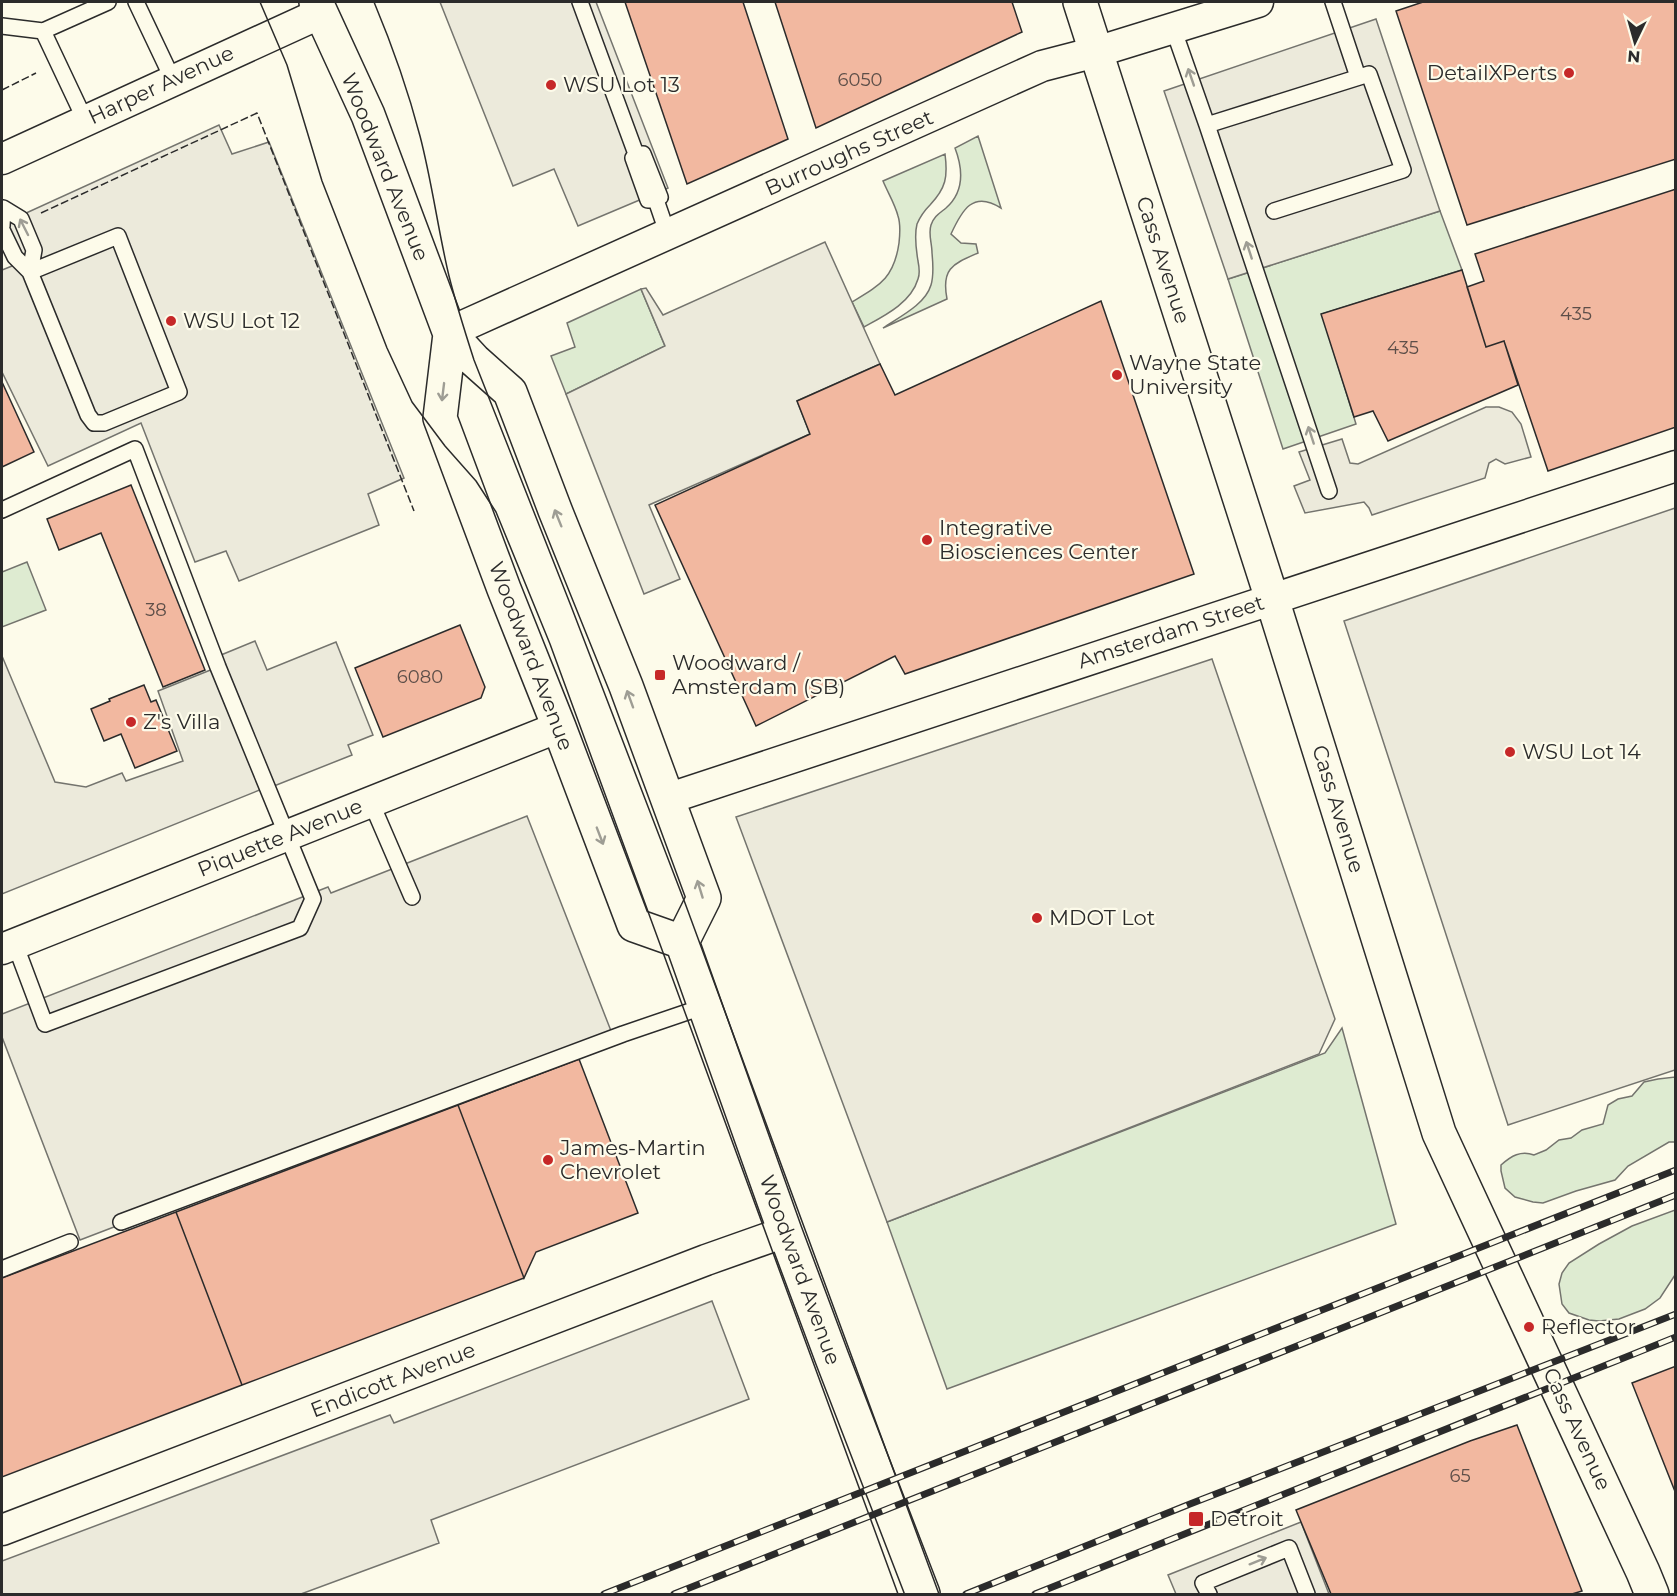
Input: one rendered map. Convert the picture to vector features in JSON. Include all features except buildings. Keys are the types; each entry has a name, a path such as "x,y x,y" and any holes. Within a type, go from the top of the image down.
{"main road":[{"name":"Cass Avenue","path":"1080,2 1272,599 1439,1133 1652,1594"},
{"name":"Woodward Avenue","path":"319,7 368,116 450,334 474,360 510,392 626,686 704,898 682,942 785,1232 923,1594"},
{"name":"Woodward Avenue","path":"450,334 440,418 504,589 634,925 682,942"}],"street":[{"name":"Burroughs Street","path":"450,334 463,326 1042,66 1096,52 1258,2"},
{"name":"Harper Avenue","path":"2,159 173,80 319,7"},
{"name":"Amsterdam Street","path":"667,799 1676,466"},
{"name":"Piquette Avenue","path":"8,946 559,727"},
{"name":"Endicott Avenue","path":"2,1530 695,1264 785,1232"}],"lane":[{"path":"2,26 43,31 108,2"},
{"path":"136,2 173,80"},
{"path":"580,2 636,154 643,154 660,197 656,200 668,235"},
{"path":"1333,2 1358,77"},
{"path":"1173,28 1329,491"},
{"path":"43,31 85,120"},
{"path":"1207,125 1369,75 1403,170 1274,211"},
{"path":"2,206 2,228 15,257 30,272 88,415 94,423 104,423 179,392 117,236 30,272"},
{"path":"2,206 21,219 28,234 34,250 30,272"},
{"path":"2,510 135,449 218,667 313,899 300,928 45,1024 8,946"},
{"path":"371,802 412,897"},
{"path":"121,1222 623,1034 705,1006"},
{"path":"2,1269 70,1242"},
{"path":"1209,1594 1203,1583 1289,1548 1307,1594"}],"green space":[{"path":"978,136 1001,208 983,201 976,202 964,210 951,234 961,243 976,244 978,253 951,268 946,280 947,299 883,328 911,310 928,292 933,273 930,228 935,217 952,202 959,188 960,164 955,148"},
{"path":"945,154 946,176 943,187 917,224 919,272 914,288 896,308 864,327 852,302 878,285 889,273 897,255 899,243 899,219 883,181"},
{"path":"1440,211 1462,270 1322,314 1356,424 1283,449 1228,279"},
{"path":"641,289 665,346 566,394 551,356 575,347 567,323"},
{"path":"27,562 46,610 2,627 2,572"},
{"path":"1342,1028 1396,1224 947,1389 887,1222 1325,1053"},
{"path":"1675,1077 1675,1142 1669,1142 1628,1166 1615,1180 1543,1203 1515,1197 1505,1188 1501,1165 1509,1159 1520,1154 1534,1155 1546,1150 1559,1140 1571,1138 1582,1130 1603,1124 1608,1105 1618,1099 1632,1096 1644,1082"},
{"path":"1675,1210 1675,1275 1660,1298 1645,1309 1619,1319 1589,1320 1569,1313 1562,1304 1559,1284 1562,1273 1569,1263 1632,1226"}],"shaded area":[{"name":"WSU Lot 13","path":"440,2 596,2 668,188 578,226 554,169 513,186"},
{"path":"1376,19 1440,211 1228,279 1164,91"},
{"name":"WSU Lot 12","path":"219,125 232,154 269,142 404,478 368,494 379,525 239,581 226,551 195,562 141,423 48,466 2,372 2,270 12,266 2,245 2,224"},
{"path":"825,242 880,364 797,401 810,434 649,505 680,579 644,594 566,394 665,346 641,289 646,288 663,315"},
{"path":"1486,407 1499,407 1512,412 1521,424 1531,457 1505,464 1496,459 1489,463 1485,478 1372,515 1364,502 1305,513 1294,486 1310,480 1299,452 1342,439 1350,463 1358,464"},
{"name":"WSU Lot 14","path":"1675,508 1675,1070 1508,1125 1344,621"},
{"path":"255,641 267,670 336,642 373,735 348,745 352,755 274,786 221,655"},
{"path":"2,656 55,782 86,787 122,773 126,781 183,761 158,691 218,667 267,787 2,894"},
{"name":"MDOT Lot","path":"1212,659 1335,1019 1319,1054 887,1222 736,817"},
{"path":"527,816 613,1036 80,1240 2,1037 2,1014 328,887 331,893"},
{"path":"712,1301 749,1399 431,1520 439,1543 301,1594 2,1594 2,1561 390,1415 394,1423"},
{"path":"1301,1522 1329,1594 1176,1594 1168,1575"}],"tram line":[{"path":"260,2 287,65 322,181 387,348 412,402 445,446 476,481 496,512 550,644 898,1594"},
{"path":"374,2 399,68 420,136 449,276 474,360 685,903 939,1594"}],"railway":[{"path":"604,1594 1676,1170"},
{"path":"674,1594 1676,1195"},
{"path":"966,1594 1676,1314"},
{"path":"1035,1594 1676,1337"}],"fence":[{"path":"2,90 36,73"},
{"path":"41,213 257,113 414,511"}],"place":[{"name":"DetailXPerts","path":"1569,73"},
{"name":"WSU Lot 13","path":"551,85"},
{"name":"WSU Lot 12","path":"171,321"},
{"name":"Wayne State University","path":"1117,375"},
{"name":"Integrative Biosciences Center","path":"927,540"},
{"name":"Woodward / Amsterdam (SB)","path":"660,675"},
{"name":"Z's Villa","path":"131,722"},
{"name":"WSU Lot 14","path":"1510,752"},
{"name":"MDOT Lot","path":"1037,918"},
{"name":"James-Martin Chevrolet","path":"548,1160"},
{"name":"Reflector","path":"1529,1327"},
{"name":"Detroit","path":"1196,1519"}]}
